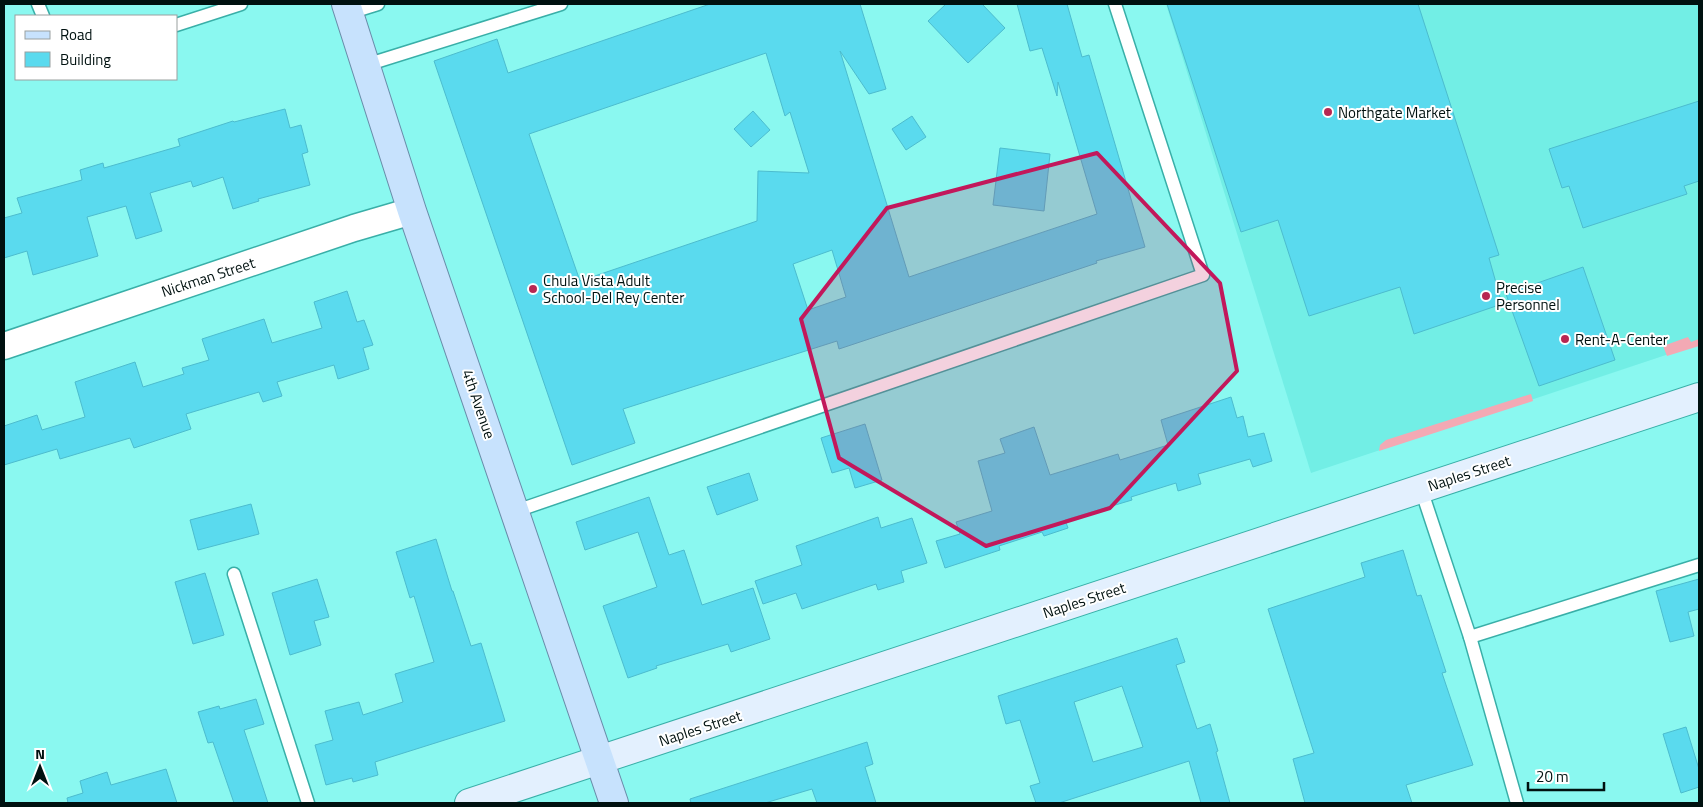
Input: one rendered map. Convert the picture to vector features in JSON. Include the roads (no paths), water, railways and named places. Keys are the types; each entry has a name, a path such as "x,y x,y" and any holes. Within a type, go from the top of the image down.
{"main road":[{"name":"4th Avenue","path":"348,9 412,211 614,803"}],"street":[{"name":"Nickman Street","path":"4,346 354,228 412,211"},
{"name":"Naples Street","path":"469,803 1699,397"}],"lane":[{"path":"178,24 241,4"},
{"path":"348,9 378,4"},
{"path":"366,65 561,4"},
{"path":"516,512 1203,274 1115,4"},
{"path":"1421,489 1470,637 1517,803"},
{"path":"1470,637 1699,564"},
{"path":"234,574 308,803"}],"place":[{"name":"Northgate Market","path":"1328,112"},
{"name":"Chula Vista Adult School-Del Rey Center","path":"533,289"},
{"name":"Precise Personnel","path":"1486,296"},
{"name":"Rent-A-Center","path":"1565,339"}]}
